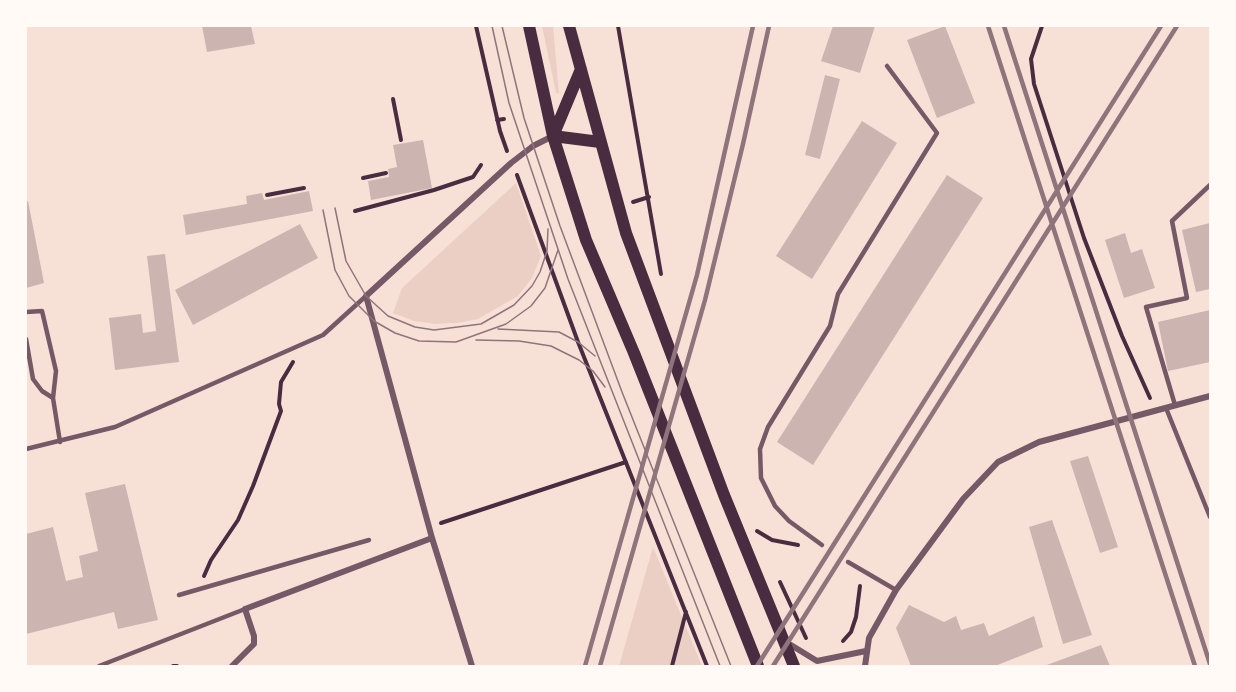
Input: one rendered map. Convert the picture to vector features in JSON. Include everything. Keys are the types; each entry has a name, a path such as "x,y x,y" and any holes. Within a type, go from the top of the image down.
{"main road":[{"path":"529,26 553,136 586,240 634,352 758,666"},
{"path":"569,26 626,233 657,320 794,666"},
{"path":"553,136 581,69"},
{"path":"553,136 600,141"}],"street":[{"path":"472,666 432,537 366,297 512,163 533,146 553,136"},
{"path":"865,666 866,651 875,626 896,590 963,499 998,462 1039,442 1210,396"},
{"path":"232,666 254,644 254,636 245,609 432,537"},
{"path":"782,639 817,661 866,651"}],"lane":[{"path":"822,545 799,530 775,506 761,478 760,449 768,428 830,326 838,294 937,132 887,66"},
{"path":"1175,405 1146,307 1187,298 1172,221 1210,185"},
{"path":"26,449 115,427 304,344 323,335 366,297"},
{"path":"26,312 42,311 56,371 53,398 60,442"},
{"path":"26,339 33,379 42,391 53,398"},
{"path":"1166,408 1210,517"},
{"path":"179,595 369,540"},
{"path":"848,562 896,590"},
{"path":"99,666 245,609"}],"path":[{"path":"476,26 497,120 512,163 707,666"},
{"path":"618,26 662,276"},
{"path":"1042,26 1031,58 1034,84 1084,238 1154,411"},
{"path":"393,99 400,140"},
{"path":"497,120 504,119"},
{"path":"462,187 482,165"},
{"path":"363,178 386,173"},
{"path":"355,211 473,177"},
{"path":"267,195 304,188"},
{"path":"198,590 211,560 238,520 281,411 279,404 281,382 304,344"},
{"path":"430,526 626,462"},
{"path":"761,540 757,530 772,540 809,548"},
{"path":"779,580 807,641"},
{"path":"833,645 842,642 851,632 860,586"},
{"path":"672,666 686,611"}],"shaded area":[{"path":"542,26 553,26 559,94 556,93"},
{"path":"516,183 541,256 532,278 518,296 478,319 457,323 435,324 414,321 393,313 402,288"},
{"path":"653,547 702,666 619,666"}],"building":[{"path":"202,26 251,26 255,44 207,52"},
{"path":"833,26 875,26 860,73 821,61"},
{"path":"945,26 975,103 937,118 907,40"},
{"path":"825,75 840,79 820,159 805,155"},
{"path":"862,121 897,143 812,279 776,256"},
{"path":"423,140 432,188 371,200 368,181 389,177 388,169 397,167 393,145"},
{"path":"947,175 983,198 813,465 777,442"},
{"path":"309,191 313,211 186,235 183,215 247,204 246,196 262,193 264,200"},
{"path":"28,201 44,283 26,288 26,202"},
{"path":"1210,223 1210,289 1196,292 1182,230"},
{"path":"300,224 318,258 193,325 175,290"},
{"path":"1125,233 1131,253 1142,249 1155,288 1124,298 1105,240"},
{"path":"165,254 179,362 115,370 109,318 141,314 143,333 156,331 147,256"},
{"path":"1210,310 1210,362 1168,371 1158,322"},
{"path":"1088,456 1118,547 1100,553 1070,461"},
{"path":"125,484 158,620 118,629 114,612 26,634 26,534 53,527 66,581 83,577 79,556 98,551 85,493"},
{"path":"1052,520 1092,635 1063,644 1029,527"},
{"path":"909,605 944,622 956,616 961,630 984,623 989,636 1034,616 1043,647 995,666 911,666 896,628"},
{"path":"1101,645 1110,666 1044,666"}],"tram line":[{"path":"492,26 509,103 568,279 720,666"},
{"path":"502,26 524,118 560,226 622,392 731,666"},
{"path":"335,208 346,261 366,296 388,316 415,327 434,330 481,324 514,305 532,286 540,272 547,251 548,229"},
{"path":"323,210 335,270 349,296 374,321 395,333 419,341 456,342 506,324 531,306 545,288 558,250"},
{"path":"498,329 559,332 578,342 595,356"},
{"path":"476,340 519,341 551,346 579,360 593,371 605,387"}],"railway":[{"path":"585,666 697,275 753,26"},
{"path":"600,666 705,300 769,26"},
{"path":"988,26 1195,666"},
{"path":"1004,26 1210,664"},
{"path":"757,666 1161,26"},
{"path":"773,666 1177,26"}]}
